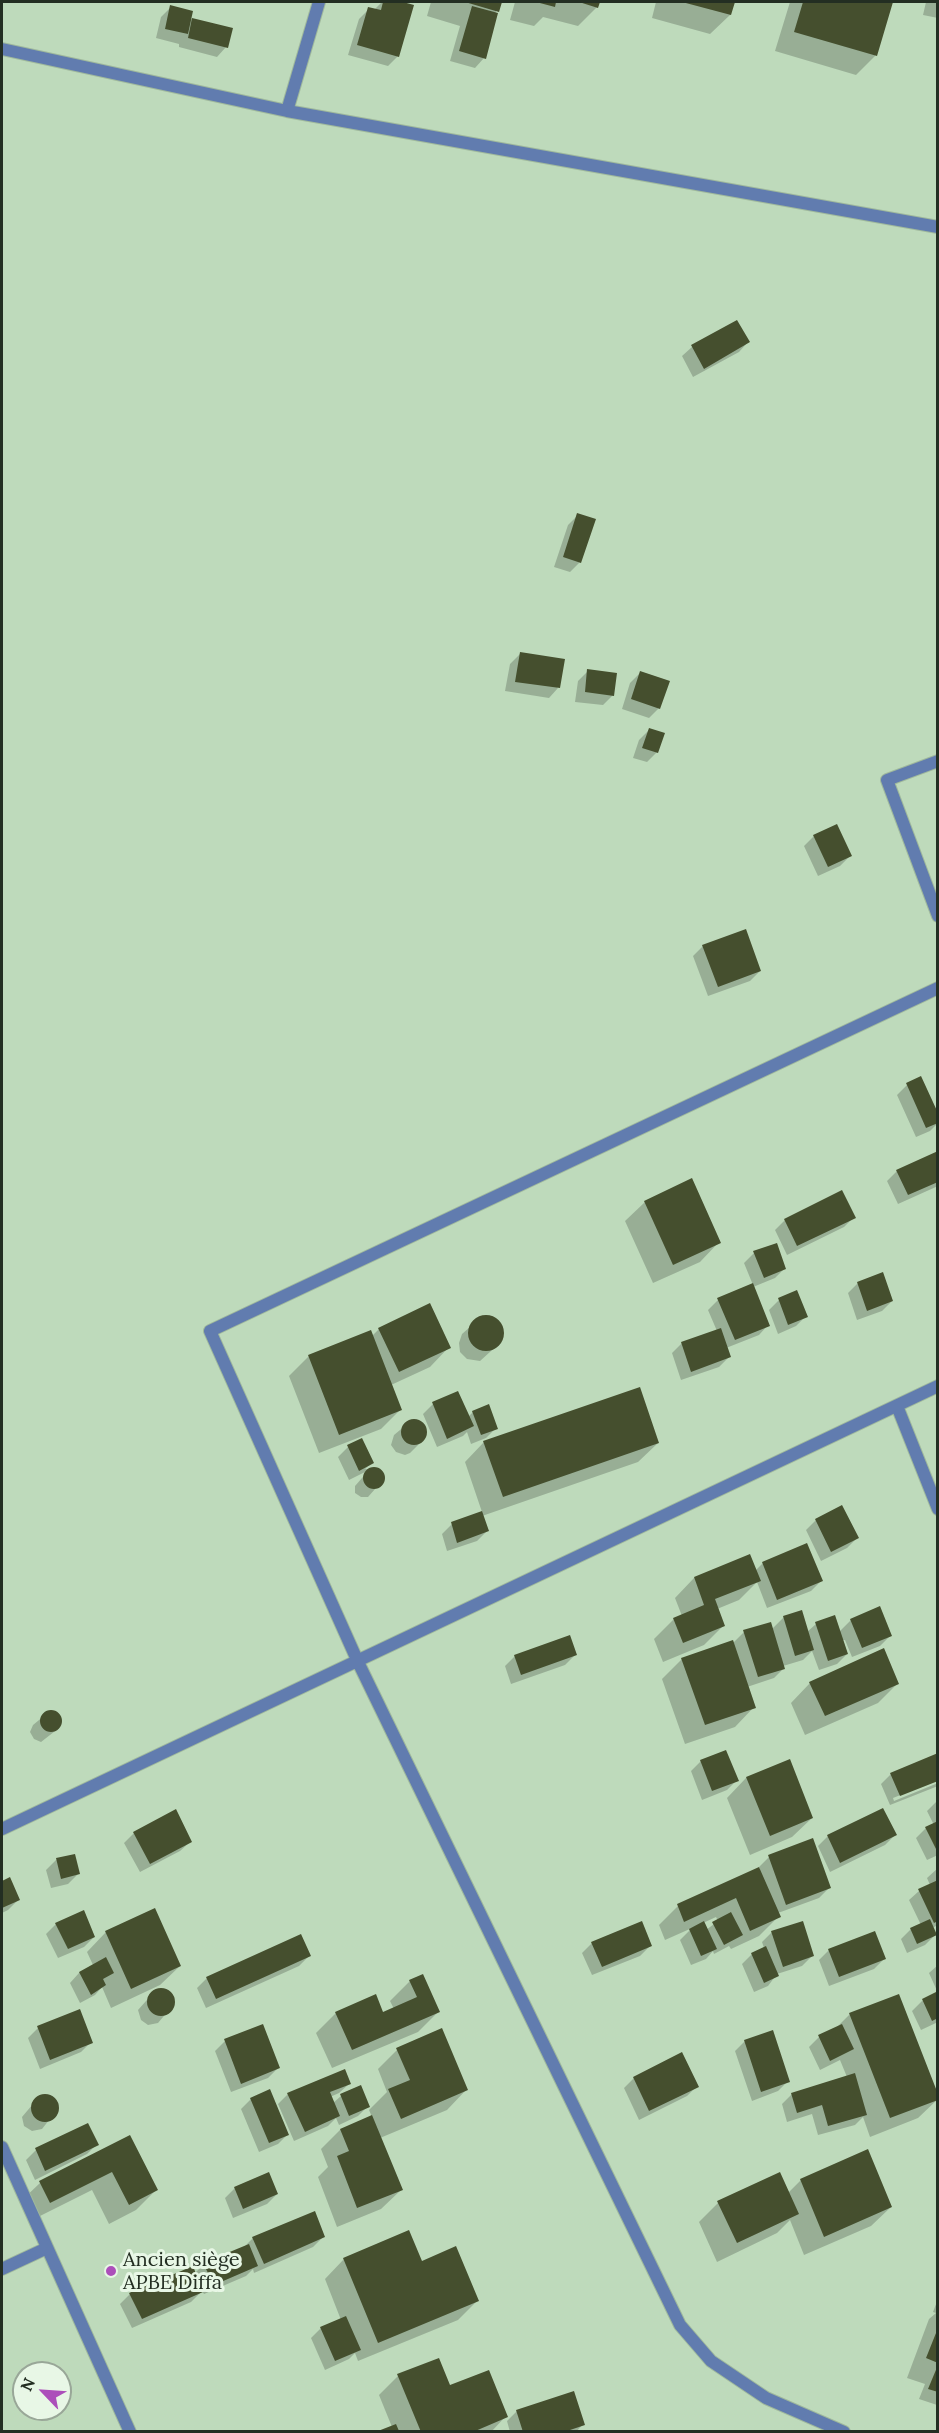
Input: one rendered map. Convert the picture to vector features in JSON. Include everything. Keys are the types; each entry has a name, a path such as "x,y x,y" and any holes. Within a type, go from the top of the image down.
{"street":[{"path":"287,111 319,2"},
{"path":"2,49 287,111 938,227"},
{"path":"938,761 887,780 938,916"},
{"path":"844,2432 766,2398 711,2361 680,2325 358,1662 210,1331 938,987"},
{"path":"2,1829 938,1386"},
{"path":"897,1406 938,1509"},
{"path":"2,2147 130,2432"},
{"path":"2,2269 47,2248"}],"building":[{"path":"383,2 403,2 414,5 399,57 357,45 368,7 381,10"},
{"path":"465,2 502,2 499,12"},
{"path":"536,2 556,2 555,7"},
{"path":"579,2 600,2 598,8"},
{"path":"682,2 735,2 731,15"},
{"path":"803,2 893,2 877,56 794,32"},
{"path":"170,5 193,11 188,34 165,29"},
{"path":"472,6 498,13 486,59 459,51"},
{"path":"192,18 233,28 228,48 188,38"},
{"path":"737,320 750,342 704,369 691,345"},
{"path":"577,513 596,519 581,563 563,557"},
{"path":"520,652 565,659 560,688 515,682"},
{"path":"587,669 617,673 614,696 585,692"},
{"path":"640,671 670,681 660,709 631,699"},
{"path":"649,728 665,733 658,753 642,748"},
{"path":"837,824 852,856 828,867 813,835"},
{"path":"746,929 761,971 718,987 702,945"},
{"path":"921,1076 938,1113 938,1123 926,1128 906,1083"},
{"path":"938,1151 938,1182 908,1195 896,1170"},
{"path":"692,1178 721,1243 673,1265 644,1201"},
{"path":"842,1190 856,1218 797,1246 784,1219"},
{"path":"777,1243 786,1269 764,1278 753,1251"},
{"path":"883,1272 893,1301 867,1311 857,1282"},
{"path":"753,1283 770,1326 735,1340 717,1298"},
{"path":"797,1290 808,1317 788,1325 778,1298"},
{"path":"430,1303 451,1348 399,1372 378,1328"},
{"path":"486,1315 498,1321 504,1333 498,1345 486,1351 474,1345 468,1333 474,1321"},
{"path":"721,1328 731,1357 691,1372 681,1342"},
{"path":"371,1330 402,1410 339,1435 308,1355"},
{"path":"640,1387 659,1443 503,1497 483,1441"},
{"path":"458,1391 474,1426 447,1439 432,1402"},
{"path":"489,1404 498,1429 481,1435 472,1411"},
{"path":"414,1419 423,1423 427,1432 423,1441 414,1445 405,1441 401,1432 405,1423"},
{"path":"362,1438 374,1463 359,1471 347,1445"},
{"path":"374,1467 382,1470 385,1478 382,1486 374,1489 366,1486 363,1478 366,1470"},
{"path":"842,1505 859,1538 831,1552 815,1519"},
{"path":"482,1511 489,1531 457,1543 451,1522"},
{"path":"807,1543 823,1581 777,1600 762,1562"},
{"path":"750,1554 761,1581 715,1599 725,1626 683,1643 673,1618 704,1605 694,1577"},
{"path":"880,1606 892,1636 862,1648 850,1619"},
{"path":"802,1610 814,1650 795,1656 783,1616"},
{"path":"835,1615 848,1654 828,1661 815,1622"},
{"path":"771,1622 785,1669 758,1677 743,1630"},
{"path":"570,1635 577,1655 521,1675 514,1655"},
{"path":"733,1640 756,1708 705,1725 681,1658"},
{"path":"884,1648 899,1684 825,1716 809,1682"},
{"path":"47,1710 55,1710 62,1717 62,1725 55,1732 47,1732 40,1725 40,1717"},
{"path":"726,1750 739,1781 712,1791 700,1760"},
{"path":"938,1753 938,1781 900,1796 890,1773"},
{"path":"790,1759 813,1818 770,1836 746,1777"},
{"path":"883,1808 897,1835 840,1863 827,1835"},
{"path":"176,1809 192,1842 150,1864 133,1832"},
{"path":"938,1821 938,1853 925,1827"},
{"path":"813,1838 831,1888 786,1905 768,1855"},
{"path":"75,1854 80,1874 61,1879 56,1858"},
{"path":"759,1867 781,1917 750,1931 736,1898 684,1922 677,1904"},
{"path":"10,1877 20,1900 2,1908 2,1881"},
{"path":"938,1880 938,1921 934,1923 918,1889"},
{"path":"155,1908 181,1966 131,1989 105,1931"},
{"path":"84,1910 95,1937 68,1949 55,1923"},
{"path":"731,1912 743,1935 724,1945 712,1922"},
{"path":"930,1919 937,1935 917,1944 910,1928"},
{"path":"642,1921 652,1946 602,1967 591,1942"},
{"path":"704,1921 717,1949 701,1956 689,1929"},
{"path":"803,1921 814,1956 783,1967 771,1931"},
{"path":"875,1931 886,1959 839,1977 828,1949"},
{"path":"301,1934 311,1956 216,1999 206,1977"},
{"path":"766,1946 779,1976 764,1983 751,1953"},
{"path":"106,1957 114,1973 103,1979 106,1985 91,1995 79,1972"},
{"path":"423,1974 440,2012 352,2050 335,2012 376,1994 383,2012 417,1997 409,1980"},
{"path":"161,1988 171,1992 175,2002 171,2012 161,2016 151,2012 147,2002 151,1992"},
{"path":"938,1991 938,2018 932,2021 922,1999"},
{"path":"899,1994 938,2094 938,2100 890,2118 849,2013"},
{"path":"80,2009 93,2043 50,2060 37,2026"},
{"path":"263,2024 280,2068 241,2084 224,2039"},
{"path":"842,2024 854,2049 830,2061 818,2035"},
{"path":"442,2028 468,2090 401,2119 388,2089 410,2080 396,2048"},
{"path":"773,2030 790,2082 761,2092 744,2040"},
{"path":"682,2052 699,2087 649,2111 633,2077"},
{"path":"345,2069 351,2084 330,2092 340,2116 305,2132 287,2093"},
{"path":"855,2073 867,2115 828,2126 822,2105 797,2113 791,2093"},
{"path":"361,2085 370,2107 349,2116 340,2094"},
{"path":"270,2089 289,2135 269,2143 250,2098"},
{"path":"45,2094 55,2098 59,2108 55,2118 45,2122 35,2118 31,2108 35,2098"},
{"path":"372,2115 403,2190 357,2208 337,2156 349,2151 340,2129"},
{"path":"88,2123 99,2145 45,2171 35,2148"},
{"path":"130,2135 158,2190 129,2205 112,2172 50,2203 39,2181"},
{"path":"868,2149 892,2207 824,2237 800,2179"},
{"path":"269,2172 278,2194 243,2209 234,2187"},
{"path":"780,2172 799,2214 737,2243 717,2201"},
{"path":"315,2211 325,2237 264,2264 252,2237"},
{"path":"409,2230 422,2261 456,2246 479,2301 378,2343 343,2258"},
{"path":"249,2244 258,2266 214,2285 203,2263"},
{"path":"193,2266 203,2292 142,2319 129,2293"},
{"path":"346,2316 361,2350 335,2361 320,2327"},
{"path":"938,2328 938,2363 926,2358"},
{"path":"439,2358 450,2385 489,2370 508,2417 473,2432 421,2432 397,2374"},
{"path":"938,2365 938,2392 928,2389"},
{"path":"574,2391 585,2425 564,2432 523,2432 516,2410"},
{"path":"396,2424 399,2431 378,2431"}],"place":[{"name":"Ancien siège APBE Diffa","path":"111,2271"}]}
